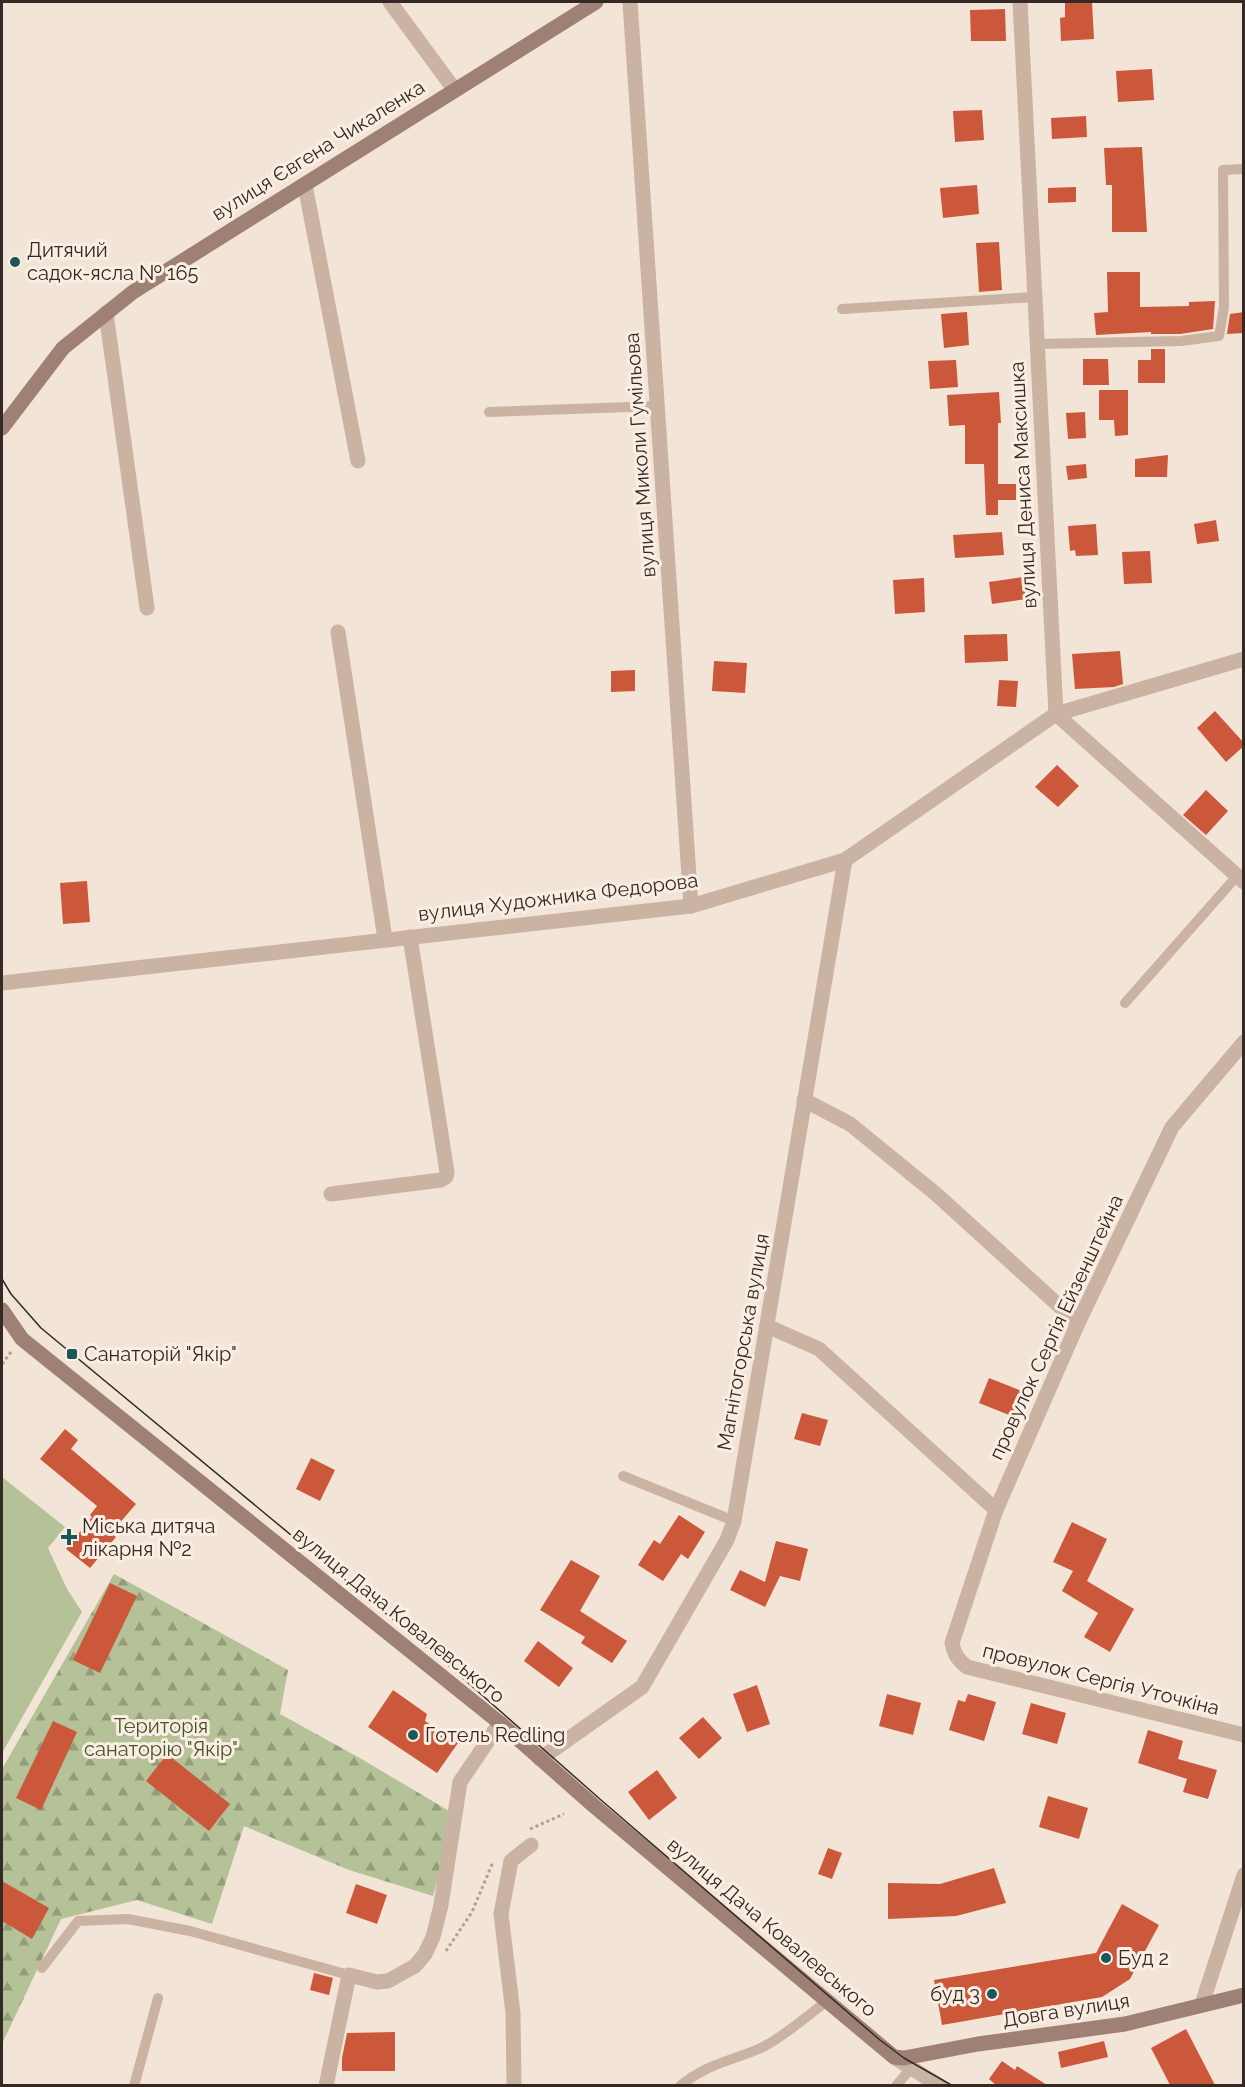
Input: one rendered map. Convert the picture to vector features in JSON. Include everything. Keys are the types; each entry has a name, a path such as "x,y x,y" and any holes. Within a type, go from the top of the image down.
{"street":[{"path":"390,2 454,89"},
{"name":"вулиця Євгена Чикаленка","path":"2,428 63,348 133,292 596,2"},
{"name":"вулиця Миколи Гумільова","path":"630,2 691,906"},
{"name":"вулиця Дениса Максишка","path":"1020,2 1056,714"},
{"path":"305,185 358,461"},
{"path":"106,313 147,608"},
{"path":"338,632 385,939"},
{"name":"вулиця Художника Федорова","path":"2,983 691,906 845,860 1056,714 1244,660"},
{"path":"1056,714 1240,879"},
{"name":"Магнітогорська вулиця","path":"540,1759 642,1687 727,1540 734,1521 845,860"},
{"path":"331,1194 446,1178 447,1172 410,937"},
{"name":"провулок Сергія Ейзенштейна","path":"954,1653 952,1643 996,1510 1078,1323 1172,1127 1244,1042"},
{"path":"804,1100 850,1124 936,1194 1078,1323"},
{"name":"вулиця Дача Ковалевського","path":"2,1310 22,1339 500,1723 593,1805 894,2057 940,2085"},
{"path":"767,1326 819,1349 996,1510"},
{"name":"провулок Сергія Уточкіна","path":"954,1653 967,1667 1244,1736"},
{"path":"326,2085 349,1975 377,1982 388,1981 415,1966 425,1954 433,1937 441,1905 460,1782 500,1723"},
{"path":"514,2085 513,2013 501,1914 511,1861 528,1838"},
{"path":"1202,2004 1244,1875"},
{"name":"Довга вулиця","path":"894,2057 904,2058 978,2044 1125,2024 1244,1995"}],"lane":[{"path":"1037,344 1181,341 1219,336 1224,307 1223,170 1244,169"},
{"path":"842,309 1034,297"},
{"path":"489,412 658,406"},
{"path":"1125,1003 1240,879"},
{"path":"623,1476 734,1521"},
{"path":"42,1968 78,1922 128,1919 190,1930 349,1975"},
{"path":"134,2085 158,1998"},
{"path":"680,2085 705,2068 767,2045 827,2001"},
{"path":"896,2085 911,2068"}],"path":[{"path":"528,1838 564,1814"},
{"path":"440,1958 472,1912 498,1853"}],"green space":[{"path":"2,1477 65,1527 48,1548 67,1589 82,1612 2,1753"},
{"name":"Територія санаторію \"Якір\"","path":"114,1574 288,1670 280,1714 456,1815 433,1896 349,1870 244,1826 212,1924 137,1900 61,1919 2,2044 2,1769"}],"building":[{"path":"1065,2 1092,2 1094,39 1061,41 1060,18 1065,17"},
{"path":"1005,9 1006,41 971,41 970,10"},
{"path":"1152,69 1154,100 1118,102 1116,71"},
{"path":"982,110 984,140 955,142 953,111"},
{"path":"1086,116 1087,137 1052,139 1051,118"},
{"path":"1142,147 1147,232 1112,232 1112,185 1106,185 1104,148"},
{"path":"977,185 979,214 943,218 940,188"},
{"path":"1076,187 1076,202 1048,203 1048,188"},
{"path":"999,242 1002,290 979,292 976,243"},
{"path":"1107,272 1140,272 1140,307 1189,306 1189,302 1215,301 1213,329 1180,334 1151,334 1151,332 1096,335 1094,313 1108,312"},
{"path":"967,312 969,345 944,348 941,314"},
{"path":"1244,312 1244,333 1227,334 1230,314"},
{"path":"1151,349 1165,349 1165,383 1138,383 1138,360 1151,360"},
{"path":"1083,359 1108,359 1109,385 1083,385"},
{"path":"956,360 958,387 930,389 928,361"},
{"path":"1099,390 1128,390 1128,435 1115,436 1114,420 1099,420"},
{"path":"999,392 1001,423 998,423 998,484 1016,484 1016,500 998,500 998,515 986,515 984,464 965,464 965,425 949,426 947,395"},
{"path":"1085,412 1086,438 1068,439 1066,413"},
{"path":"1168,455 1167,477 1135,477 1135,459"},
{"path":"1086,464 1087,478 1068,480 1066,466"},
{"path":"1216,520 1219,541 1197,544 1194,524"},
{"path":"1096,524 1098,555 1076,556 1075,550 1070,551 1068,526"},
{"path":"1002,532 1004,555 955,558 953,535"},
{"path":"1150,551 1152,583 1124,584 1122,552"},
{"path":"1023,577 1026,599 992,604 989,582"},
{"path":"924,578 925,612 895,614 893,580"},
{"path":"1007,634 1008,661 965,663 964,635"},
{"path":"1120,651 1123,684 1114,687 1075,689 1072,654"},
{"path":"714,661 747,663 745,693 712,691"},
{"path":"635,670 635,691 611,692 611,671"},
{"path":"999,680 1018,681 1016,707 997,706"},
{"path":"1215,711 1244,743 1244,746 1226,762 1197,728"},
{"path":"1057,765 1079,786 1058,807 1035,787"},
{"path":"1206,790 1228,811 1206,835 1183,815"},
{"path":"87,881 90,922 63,924 60,883"},
{"path":"989,1378 1029,1394 1019,1419 979,1403"},
{"path":"802,1413 828,1420 820,1446 794,1439"},
{"path":"65,1429 78,1440 71,1449 136,1504 111,1533 116,1537 90,1568 66,1549 92,1517 90,1515 97,1506 40,1459"},
{"path":"311,1458 335,1470 320,1501 296,1489"},
{"path":"679,1515 705,1532 688,1559 681,1554 663,1581 638,1565 654,1540 660,1544"},
{"path":"1072,1522 1107,1539 1087,1581 1134,1609 1110,1652 1084,1637 1098,1613 1062,1591 1073,1571 1053,1562"},
{"path":"776,1541 808,1549 800,1581 780,1576 765,1607 730,1590 740,1570 765,1582"},
{"path":"571,1560 600,1576 580,1611 627,1641 612,1663 581,1643 585,1637 540,1610"},
{"path":"110,1583 137,1596 100,1673 73,1660"},
{"path":"538,1641 573,1668 559,1687 524,1661"},
{"path":"757,1685 770,1724 747,1732 733,1694"},
{"name":"Готель Redling","path":"393,1690 427,1714 425,1721 458,1743 437,1773 368,1727"},
{"path":"887,1694 921,1703 913,1735 879,1726"},
{"path":"968,1694 996,1702 984,1741 949,1730 958,1700 965,1702"},
{"path":"1031,1703 1066,1713 1057,1744 1022,1734"},
{"path":"703,1717 722,1738 699,1759 679,1738"},
{"path":"53,1721 77,1732 41,1810 16,1798"},
{"path":"1148,1730 1183,1741 1178,1759 1217,1770 1208,1799 1183,1792 1187,1779 1138,1763"},
{"path":"167,1754 230,1804 209,1831 146,1781"},
{"path":"657,1770 677,1798 649,1820 628,1792"},
{"path":"1048,1796 1088,1808 1079,1839 1039,1827"},
{"path":"828,1848 842,1853 832,1879 818,1874"},
{"path":"994,1868 1006,1903 956,1916 888,1919 888,1883 940,1884"},
{"path":"2,1881 49,1908 32,1939 2,1921"},
{"path":"356,1884 387,1895 377,1924 346,1913"},
{"path":"1122,1904 1159,1925 1130,1979 1102,1997 942,2025 934,1980 1096,1953"},
{"path":"314,1973 333,1978 329,1995 310,1990"},
{"path":"1186,2029 1215,2085 1170,2085 1151,2048"},
{"path":"395,2032 395,2071 342,2071 347,2033"},
{"path":"1104,2041 1108,2057 1061,2068 1058,2052"},
{"path":"1002,2061 1015,2070 1017,2066 1047,2085 996,2085 989,2079"}],"tram line":[{"path":"2,1279 11,1294 41,1328 448,1665 880,2040 904,2058 953,2086"}],"place":[{"name":"Дитячий садок-ясла № 165","path":"15,262"},
{"name":"Санаторій \"Якір\"","path":"72,1354"},
{"name":"Міська дитяча лікарня №2","path":"69,1537"},
{"name":"Готель Redling","path":"413,1735"},
{"name":"Буд 2","path":"1106,1958"},
{"name":"буд 3","path":"992,1994"}]}
